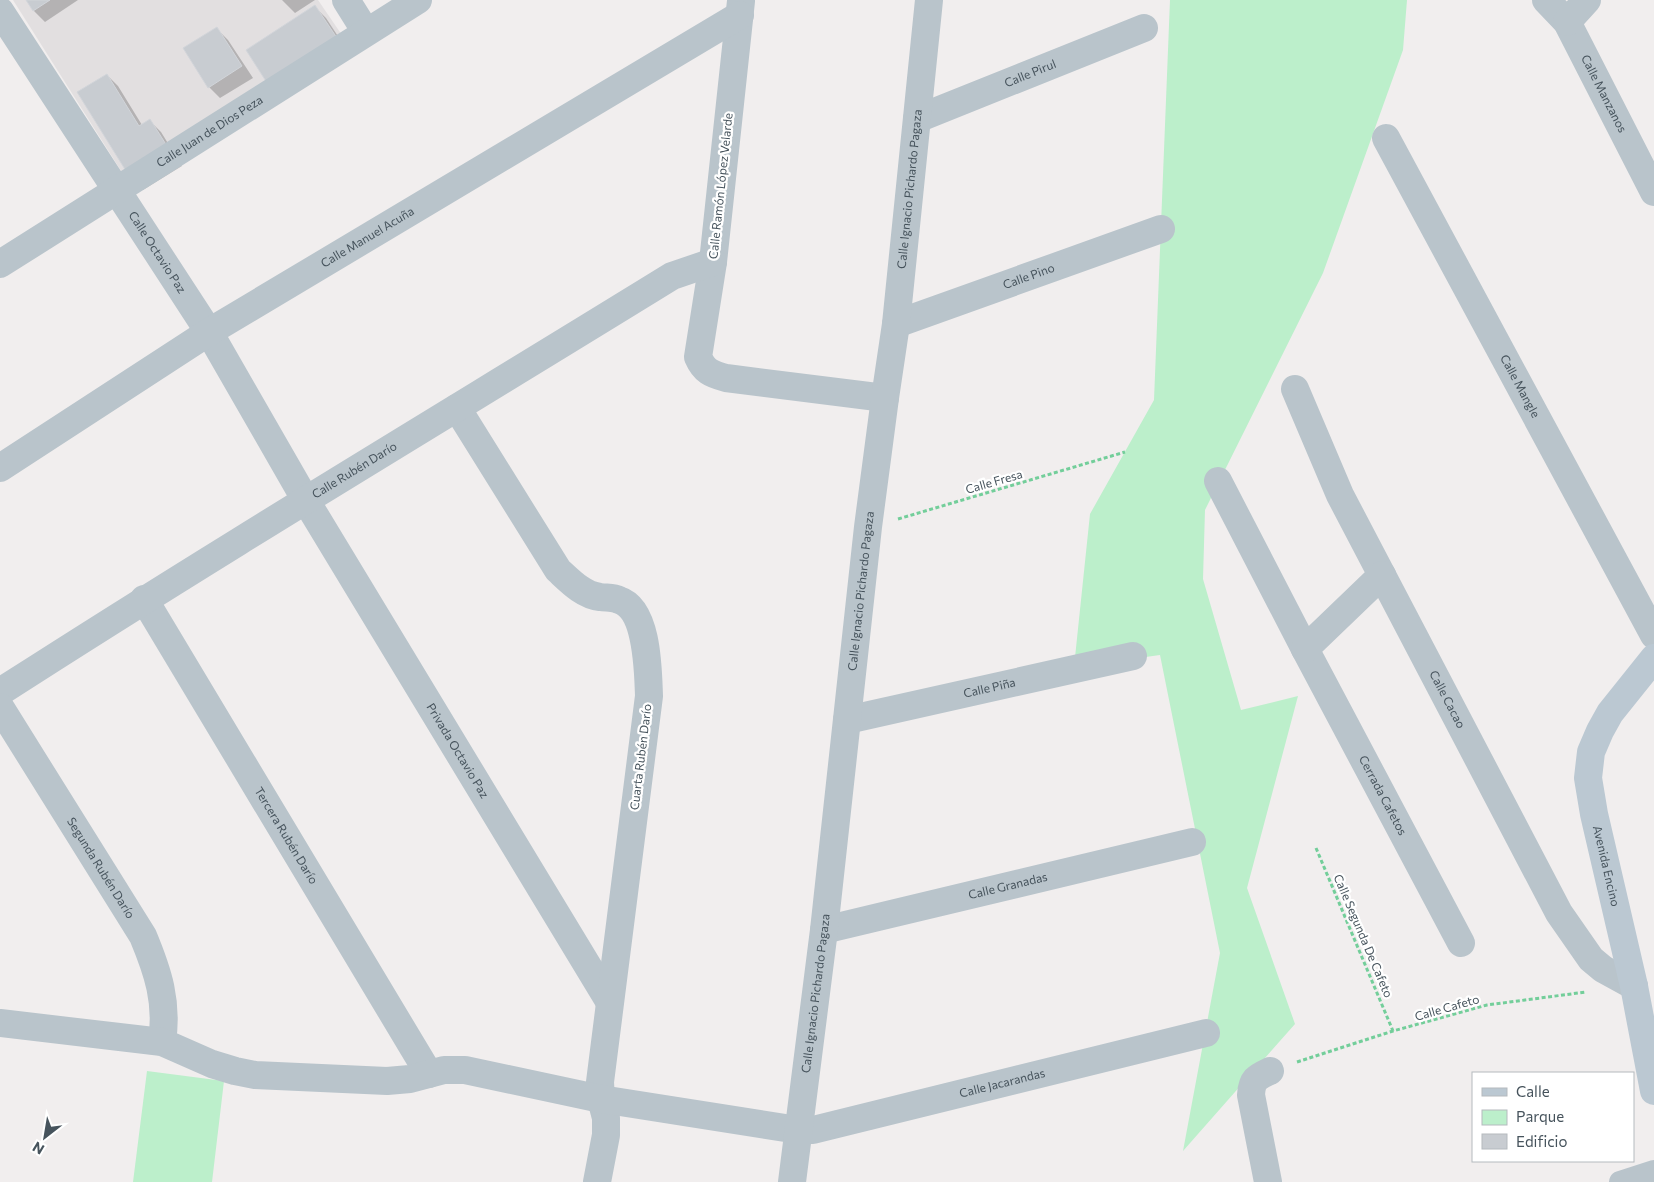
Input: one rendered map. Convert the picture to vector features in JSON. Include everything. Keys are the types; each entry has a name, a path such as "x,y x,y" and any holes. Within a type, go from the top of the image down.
{"main road":[{"name":"Avenida Encino","path":"1654,658 1610,713 1600,731 1591,752 1588,778 1594,814 1634,986 1654,1090"}],"street":[{"path":"346,0 366,32"},
{"name":"Calle Juan de Dios Peza","path":"0,264 418,0"},
{"name":"Calle Ignacio Pichardo Pagaza","path":"792,1182 824,930 868,527 896,324 929,0"},
{"name":"Calle Manzanos","path":"1546,0 1566,22 1654,192"},
{"path":"1566,22 1587,0"},
{"name":"Calle Ramón López Velarde","path":"741,7 713,262 698,357 705,370 711,374 726,378 885,398"},
{"name":"Calle Manuel Acuña","path":"0,468 209,332 741,7"},
{"name":"Calle Octavio Paz","path":"0,11 9,44 116,190 209,332 305,500"},
{"name":"Calle Pirul","path":"917,119 1144,28"},
{"name":"Calle Mangle","path":"1386,138 1654,635"},
{"name":"Calle Pino","path":"896,324 1161,229"},
{"name":"Calle Rubén Darío","path":"0,692 144,599 672,276 713,262"},
{"name":"Calle Cacao","path":"1295,389 1340,495 1559,913 1591,959 1603,969 1634,986"},
{"name":"Cuarta Rubén Darío","path":"457,408 558,570 571,583 585,592 599,597 622,600 631,607 642,631 647,656 649,696 600,1082 601,1099 606,1118 606,1135 598,1182"},
{"name":"Cerrada Cafetos","path":"1218,481 1304,649 1461,943"},
{"name":"Privada Octavio Paz","path":"305,500 609,1001"},
{"path":"1304,649 1382,575"},
{"name":"Tercera Rubén Darío","path":"144,599 429,1074"},
{"name":"Calle Piña","path":"846,720 1133,656"},
{"name":"Segunda Rubén Darío","path":"0,707 143,936 155,966 164,1000 165,1021 162,1042"},
{"name":"Calle Granadas","path":"824,930 1192,842"},
{"name":"Calle Jacarandas","path":"0,1023 162,1042 212,1064 255,1075 387,1081 410,1079 444,1070 465,1070 601,1099 798,1130 827,1128 1206,1033"},
{"path":"1268,1182 1251,1095 1252,1085 1255,1080 1270,1071"},
{"path":"1620,1182 1654,1171"}],"path":[{"name":"Calle Fresa","path":"868,527 1125,452"},
{"name":"Calle Segunda De Cafeto","path":"1316,848 1393,1031"},
{"name":"Calle Cafeto","path":"1270,1071 1393,1031 1488,1005 1634,986"}],"shaded area":[{"path":"13,0 318,0 346,41 130,185"}],"green space":[{"path":"1170,0 1407,0 1403,50 1323,273 1205,510 1203,579 1241,710 1298,696 1247,888 1295,1024 1183,1151 1220,953 1160,655 1074,667 1090,514 1154,400"},
{"path":"147,1071 224,1081 212,1182 133,1182"}],"building":[{"path":"26,0 50,0 33,11"},
{"path":"315,5 339,41 269,86 246,50"},
{"path":"217,27 242,66 208,88 183,48"},
{"path":"107,74 139,126 150,119 172,154 131,179 77,92"}]}
